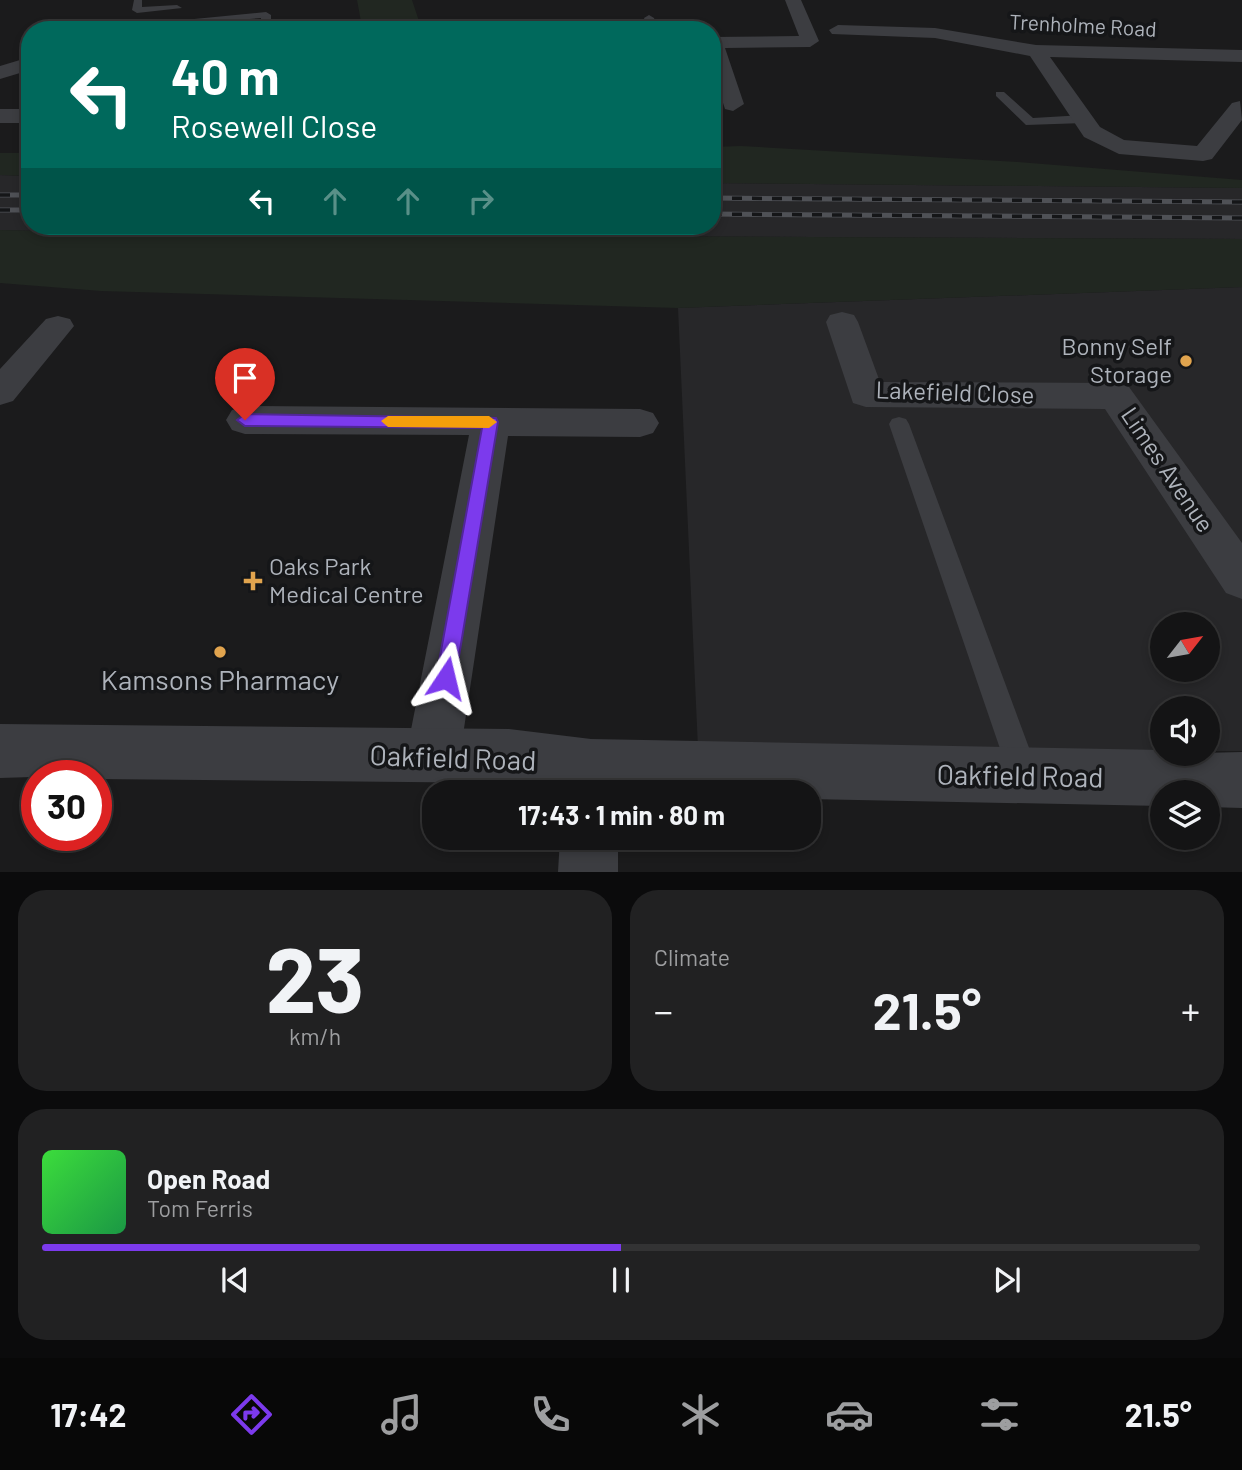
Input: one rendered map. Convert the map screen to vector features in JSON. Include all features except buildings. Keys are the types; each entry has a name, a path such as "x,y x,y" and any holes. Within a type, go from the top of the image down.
{"street":[{"path":"721,43 810,41 793,0"},
{"name":"Trenholme Road","path":"838,30 935,33 1036,51 1242,56"},
{"path":"1036,51 1088,125 1119,147 1203,154 1240,108"},
{"path":"0,73 21,66"},
{"path":"721,67 733,104"},
{"path":"0,116 21,116"},
{"name":"Lakefield Close","path":"842,322 866,394 1116,396"},
{"path":"0,392 58,326"},
{"name":"Limes Avenue","path":"1116,396 1242,579"},
{"path":"245,420 640,423"},
{"path":"433,755 491,422"},
{"name":"Oakfield Road","path":"0,751 509,756 591,780 1025,777 1242,779"},
{"path":"588,872 589,850"}],"lane":[{"path":"138,0 137,10 188,7"},
{"path":"185,21 266,15 266,21"},
{"path":"1000,94 1030,122 1088,125"},
{"path":"899,424 1025,777"}],"shaded area":[{"path":"357,0 412,0 419,21 361,21"},
{"path":"721,147 1018,162 1242,180 1242,188 721,183"},
{"path":"0,153 21,153 21,176 0,175"},
{"path":"0,175 21,176 21,231 0,230"},
{"path":"721,183 1242,188 1242,239 371,235 721,235"},
{"path":"0,230 21,231 21,235 1242,239 1242,287 678,308 101,291 0,283"},
{"path":"1242,287 1242,751 1220,751 1220,696 1150,696 1150,751 698,748 678,308"}],"railway":[{"path":"0,195 21,195"},
{"path":"721,198 1242,202"},
{"path":"0,210 21,210"},
{"path":"721,214 1242,218"}],"slow traffic":[{"path":"388,421 489,422"}],"place":[{"name":"Bonny Self Storage","path":"1186,361"},
{"name":"Oaks Park Medical Centre","path":"253,581"},
{"name":"Kamsons Pharmacy","path":"220,652"}],"route":[{"path":"245,420 491,422 446,678"}]}
